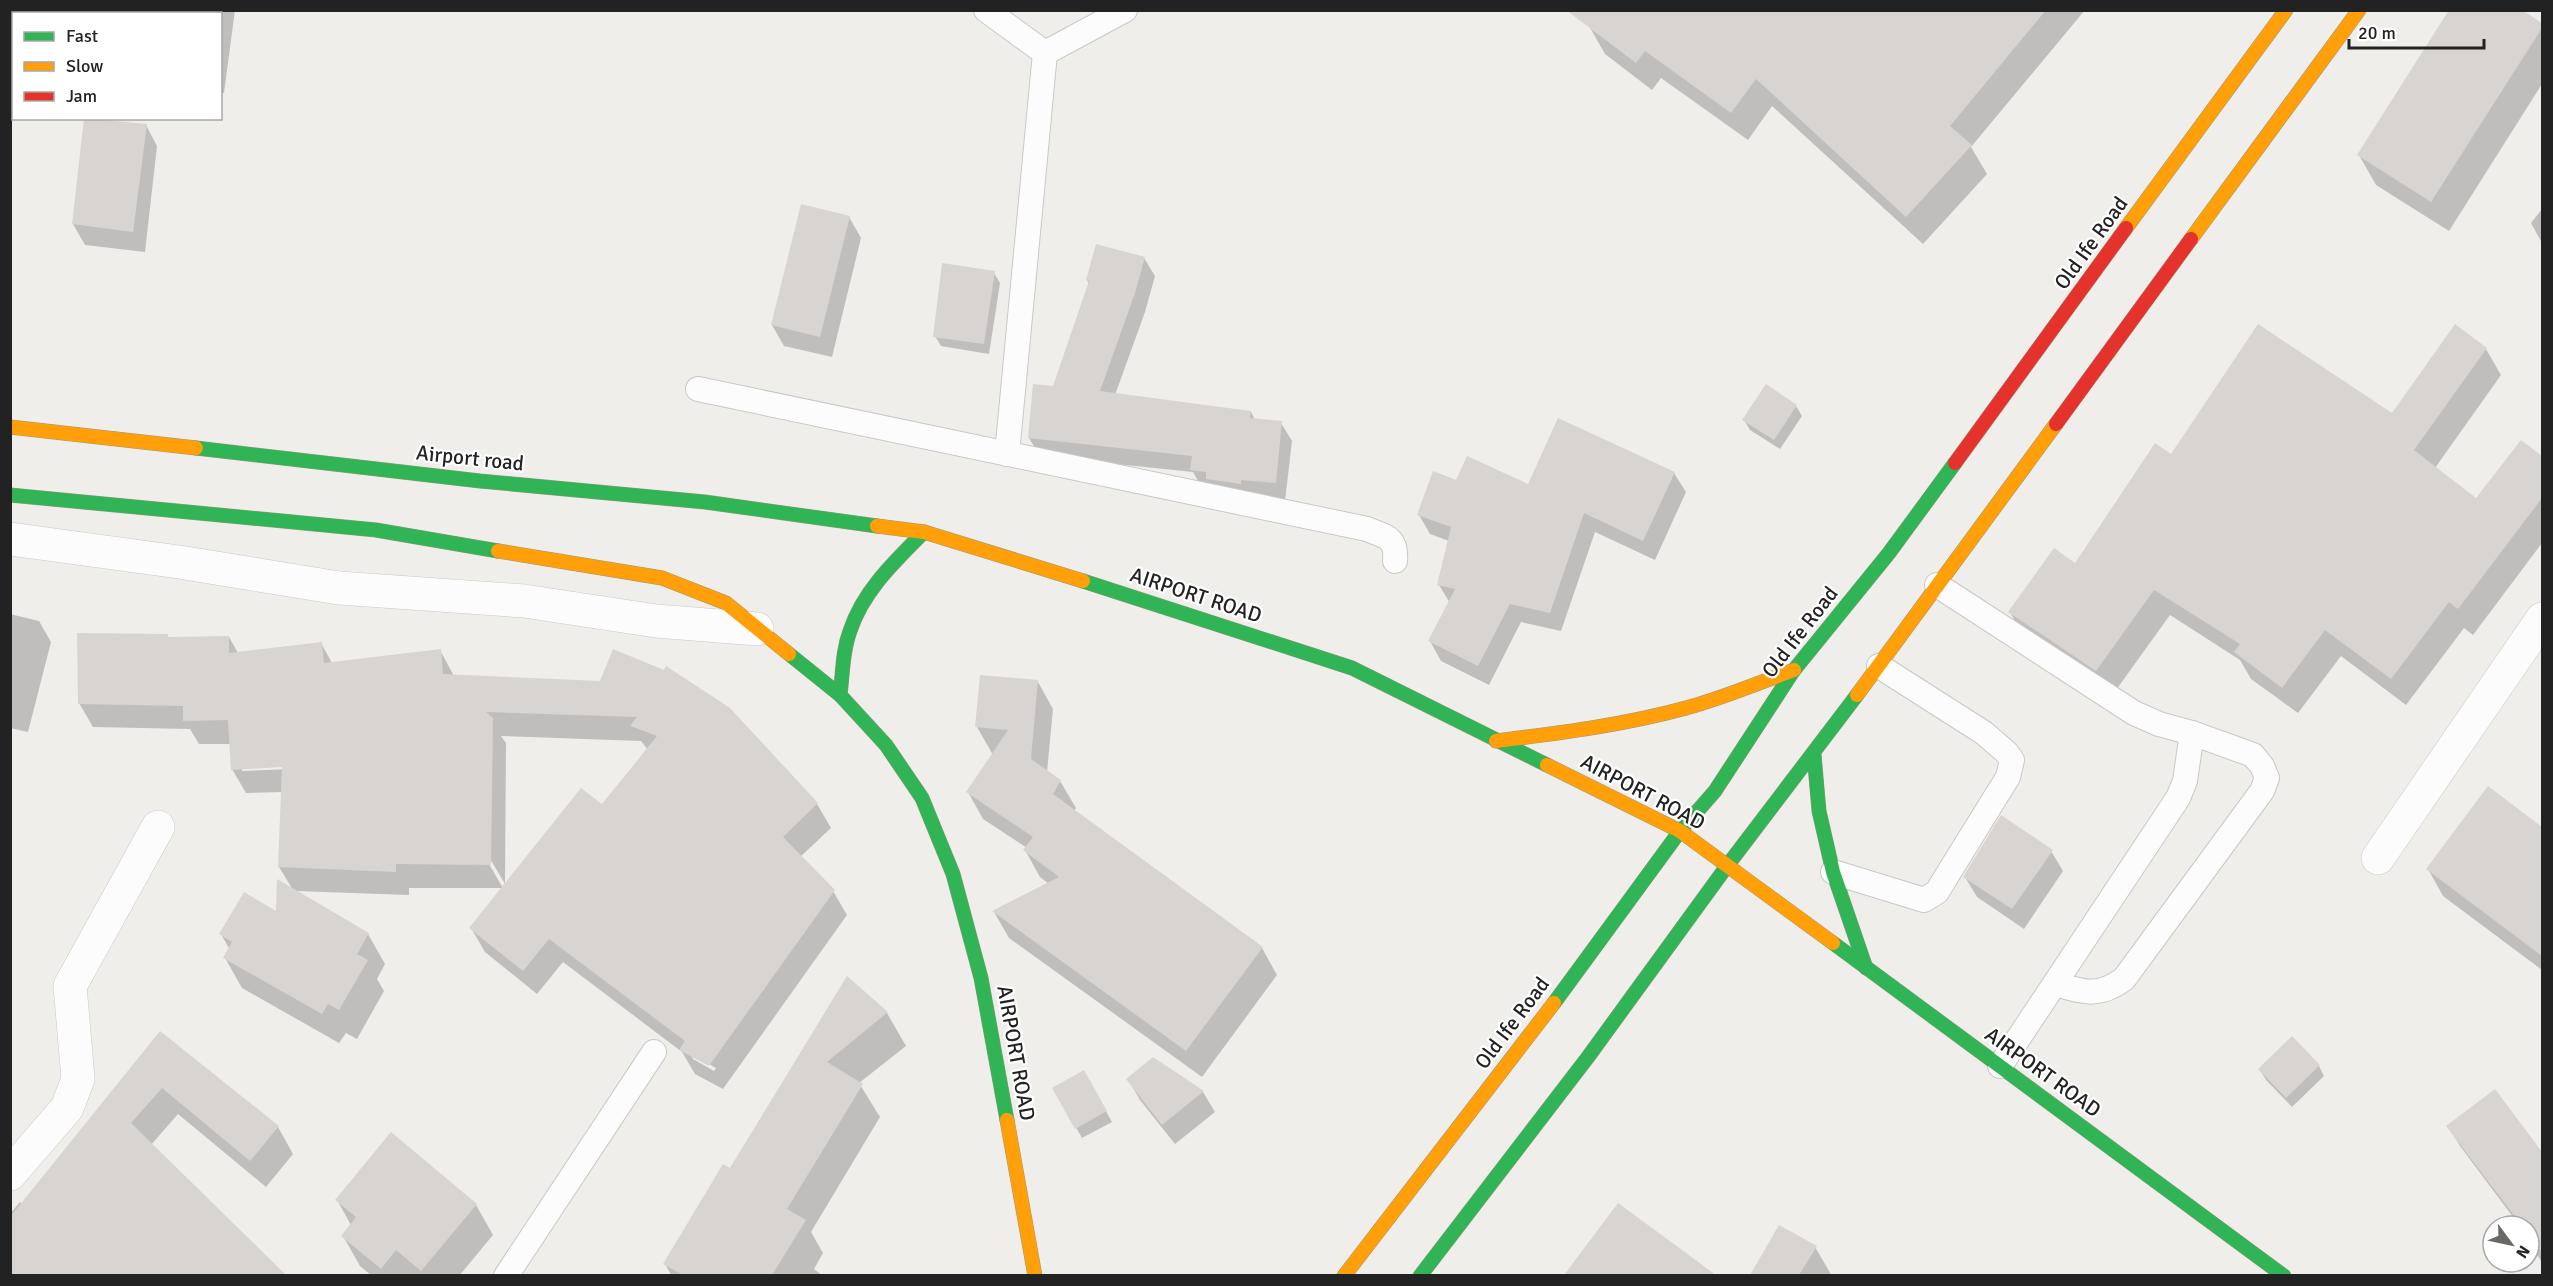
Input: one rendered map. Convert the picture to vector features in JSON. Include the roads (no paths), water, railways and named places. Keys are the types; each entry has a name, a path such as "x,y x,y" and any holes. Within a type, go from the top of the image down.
{"main road":[{"name":"Old Ife Road","path":"1344,1275 1538,1023 1680,831 1714,791 1794,670 1890,553 2286,10"},
{"path":"1420,1275 1588,1057 1727,866 1814,754 1937,585 2002,501 2359,10"},
{"name":"Airport road","path":"10,428 480,481 705,502 924,532"},
{"path":"10,495 376,530 568,560 662,578 726,603 840,695"},
{"path":"840,695 845,647 859,612 881,576 924,532"},
{"name":"AIRPORT ROAD","path":"924,532 1176,610 1352,668 1680,831 2284,1275"},
{"path":"1496,741 1627,722 1711,700 1794,670"},
{"name":"AIRPORT ROAD","path":"840,695 886,745 922,798 953,874 981,978 1035,1275"},
{"path":"1814,754 1819,811 1833,872 1866,968"}],"street":[{"path":"10,539 179,561 339,588 524,601 656,621 757,629"},
{"path":"2378,858 2542,619"},
{"path":"10,1174 67,1108 78,1079 70,986 158,827"}],"lane":[{"path":"986,10 1045,53"},
{"path":"1045,53 1125,10"},
{"path":"1007,454 1045,53"},
{"path":"698,389 1367,529 1390,538 1396,548 1395,561"},
{"path":"1937,585 2134,713 2159,724 2253,755 2262,766 2267,778 2262,791 2124,979 2110,989 2088,993 2055,984"},
{"path":"1833,872 1924,900 1937,892 2008,777 2012,760 1984,733 1879,666"},
{"path":"2000,1066 2178,798 2185,781 2192,733"},
{"path":"506,1275 654,1052"}]}
